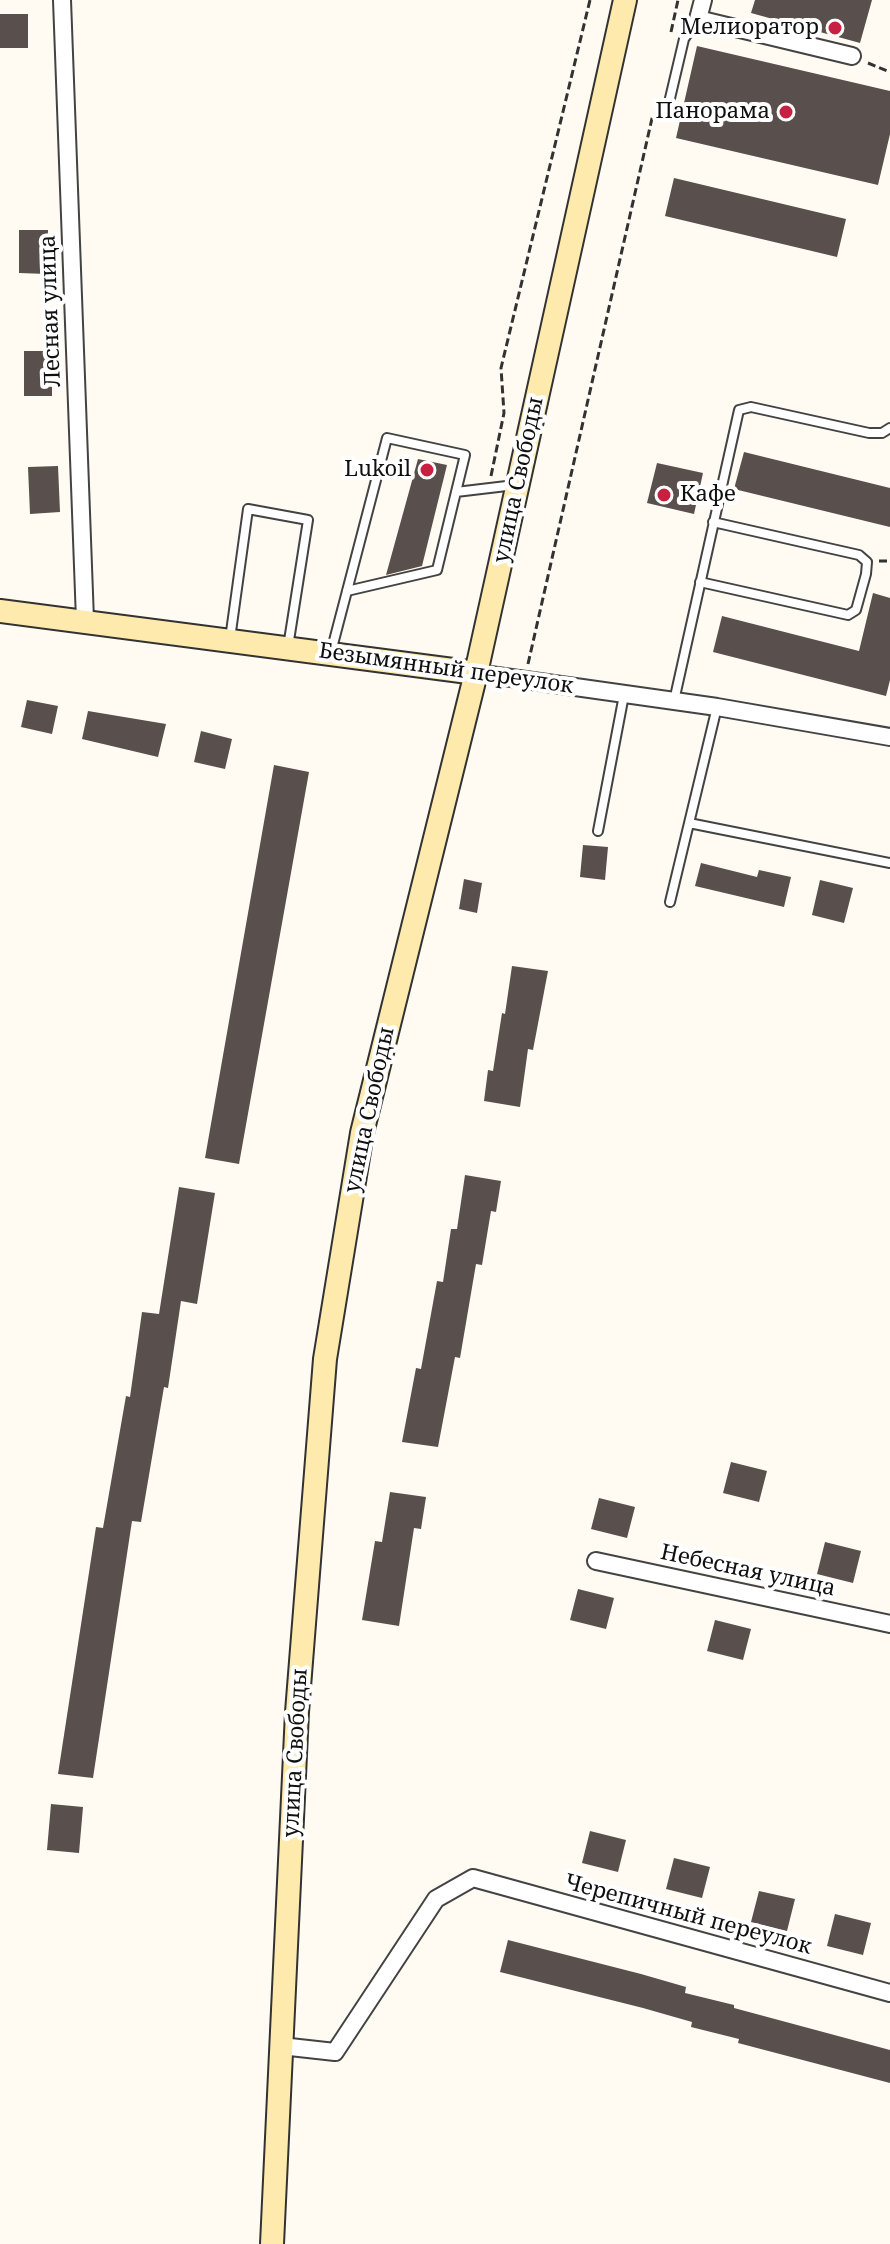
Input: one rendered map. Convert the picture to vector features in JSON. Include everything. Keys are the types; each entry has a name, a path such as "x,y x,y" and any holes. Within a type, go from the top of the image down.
{"main road":[{"name":"улица Свободы","path":"272,2244 297,1712 325,1359 362,1133 476,673 625,0"},
{"name":"Безымянный переулок","path":"0,611 476,673"}],"street":[{"name":"Лесная улица","path":"62,0 85,620"},
{"path":"703,0 698,19 852,56"},
{"name":"Безымянный переулок","path":"476,673 717,707 890,737"},
{"name":"Небесная улица","path":"596,1561 890,1624"},
{"name":"Черепичный переулок","path":"281,2046 335,2052 436,1899 473,1878 890,1993"}],"lane":[{"path":"667,111 684,39 698,19"},
{"path":"674,701 739,410 751,407 869,433 882,433 890,428"},
{"path":"331,653 347,591 387,438 465,455 437,570 347,591"},
{"path":"456,492 518,485"},
{"path":"230,640 248,509 308,520 288,647"},
{"path":"700,582 848,615 856,610 866,574 867,562 859,555 713,522"},
{"path":"598,831 624,694"},
{"path":"670,902 717,707"},
{"path":"689,823 890,863"}],"path":[{"path":"488,488 504,413 501,368 590,0"},
{"path":"668,46 678,0"},
{"path":"852,56 890,72"},
{"path":"525,680 654,108"}],"building":[{"name":"Мелиоратор","path":"755,0 872,0 860,43 751,13"},
{"path":"0,14 28,14 28,48 0,48"},
{"name":"Панорама","path":"697,46 890,91 890,134 878,185 676,138"},
{"path":"674,178 846,219 837,257 665,216"},
{"path":"19,230 48,230 47,274 19,273"},
{"path":"24,351 52,351 52,396 24,396"},
{"path":"744,452 890,488 890,527 734,489"},
{"path":"418,459 447,465 422,566 386,575"},
{"path":"657,463 703,473 694,514 647,503"},
{"path":"58,466 60,512 30,514 28,467"},
{"path":"873,593 890,598 890,680 886,696 713,652 722,616 859,651"},
{"path":"27,700 58,706 52,734 21,727"},
{"path":"88,711 166,724 158,757 82,739"},
{"path":"201,731 232,739 225,769 194,762"},
{"path":"274,765 309,772 239,1164 205,1158"},
{"path":"583,845 608,847 605,880 580,877"},
{"path":"701,863 757,877 759,870 791,877 784,907 695,886"},
{"path":"464,879 482,883 477,913 459,909"},
{"path":"820,880 853,888 844,923 812,915"},
{"path":"512,966 548,971 533,1050 528,1049 520,1107 484,1101 488,1070 493,1071 502,1013 505,1014"},
{"path":"465,1175 501,1181 496,1212 491,1211 482,1265 476,1264 460,1358 455,1357 438,1447 402,1442 416,1368 421,1369 437,1281 443,1282 451,1229 457,1229"},
{"path":"179,1187 215,1193 197,1304 181,1301 168,1388 164,1387 141,1522 132,1521 93,1778 58,1774 96,1527 103,1528 126,1396 130,1397 142,1312 159,1314"},
{"path":"731,1462 767,1471 759,1502 723,1493"},
{"path":"390,1492 426,1497 421,1529 414,1528 399,1626 362,1620 375,1541 382,1542"},
{"path":"599,1498 635,1507 627,1538 591,1529"},
{"path":"825,1542 861,1551 853,1583 817,1574"},
{"path":"578,1589 614,1598 606,1629 570,1620"},
{"path":"715,1620 751,1629 743,1660 707,1651"},
{"path":"51,1804 83,1807 79,1853 47,1850"},
{"path":"590,1831 626,1840 618,1872 582,1863"},
{"path":"674,1858 710,1867 702,1898 666,1889"},
{"path":"759,1891 795,1899 787,1931 751,1922"},
{"path":"835,1914 871,1923 863,1955 827,1946"},
{"path":"508,1940 641,1974 686,1987 685,1993 734,2005 734,2008 890,2050 890,2083 738,2043 739,2039 691,2027 692,2022 643,2008 500,1972"}],"place":[{"name":"Мелиоратор","path":"835,28"},
{"name":"Панорама","path":"786,112"},
{"name":"Lukoil","path":"427,470"},
{"name":"Кафе","path":"664,495"}]}
